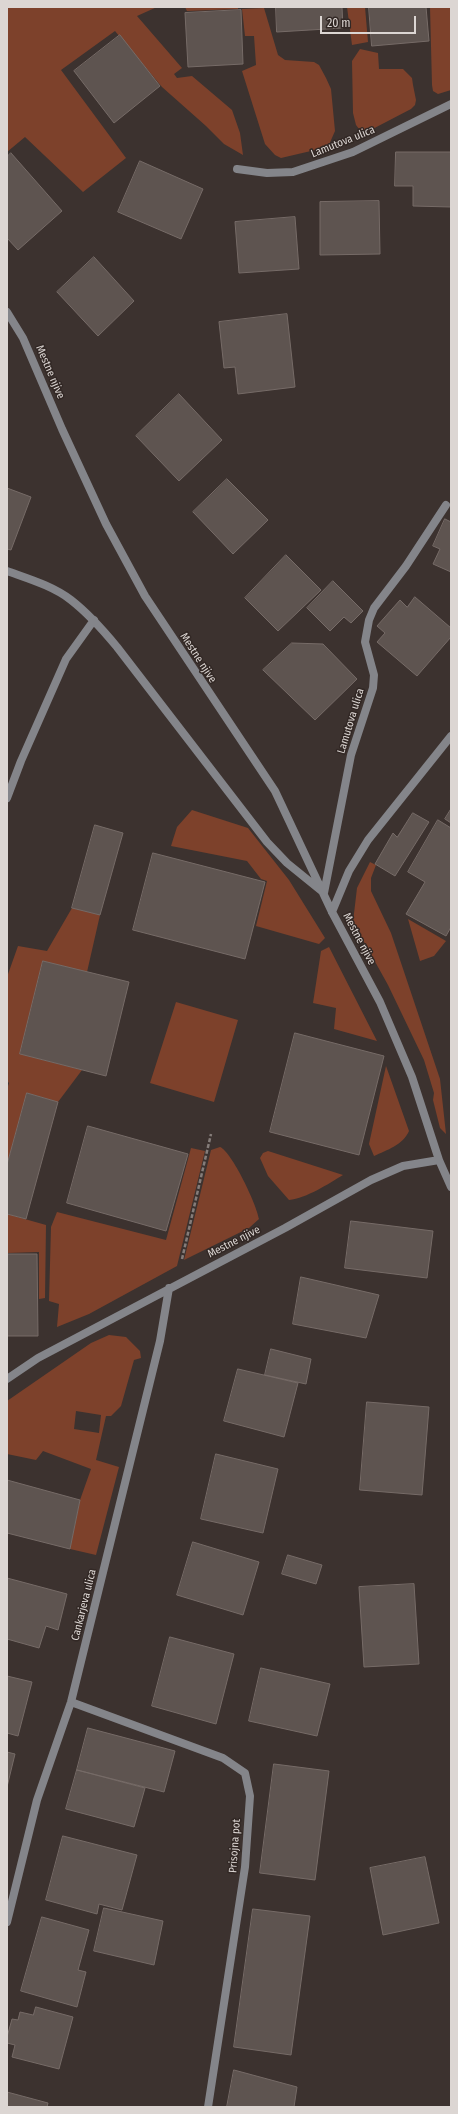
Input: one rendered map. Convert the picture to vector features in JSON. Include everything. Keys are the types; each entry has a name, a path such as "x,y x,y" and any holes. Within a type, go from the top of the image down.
{"street":[{"name":"Lamutova ulica","path":"237,169 267,173 293,172 353,152 451,104"},
{"name":"Mestne njive","path":"7,312 23,338 62,429 106,524 145,596 275,791 332,912 380,1002 412,1077 439,1160 403,1166 371,1180 284,1228 38,1358 7,1379"},
{"name":"Lamutova ulica","path":"324,893 351,755 373,688 374,675 365,642 369,620 374,608 406,566 446,505"},
{"path":"7,571 41,584 71,600 94,620 117,647 267,842 287,863 324,893"},
{"path":"7,798 21,761 66,659 94,620"},
{"path":"332,912 349,871 368,840 451,736"},
{"path":"439,1160 449,1184"},
{"path":"449,1184 451,1172"},
{"name":"Cankarjeva ulica","path":"7,1922 37,1800 71,1702 160,1342 169,1288"},
{"name":"Prisojna pot","path":"71,1702 223,1758 245,1773 250,1796 245,1866 208,2107"}],"path":[{"path":"181,1262 211,1134"}],"shaded area":[{"path":"7,7 157,7 137,16 182,68 174,74 177,78 192,76 232,110 240,133 243,155 224,144 162,87 115,31 61,70 126,158 83,192 25,137 7,152"},
{"path":"185,7 238,7 238,9 187,11"},
{"path":"347,7 365,7 368,42 352,45"},
{"path":"430,7 451,7 451,90 438,94 433,91 432,85"},
{"path":"264,8 278,55 285,60 314,62 319,65 326,78 331,89 335,131 328,147 281,158 275,155 265,144 242,71 256,65 254,36 245,36 242,9"},
{"path":"360,49 378,53 379,69 403,69 412,78 416,100 415,105 411,109 363,134 356,125 353,113 352,61"},
{"path":"192,810 248,828 289,880 325,938 319,944 256,926 267,881 261,879 247,861 171,846 177,827"},
{"path":"370,862 376,865 371,878 371,891 391,933 440,1079 446,1134 440,1128 433,1100 434,1093 424,1060 388,985 353,922 357,888"},
{"path":"72,908 100,915 87,972 43,961 20,1054 82,1070 58,1102 27,1093 7,1165 7,1089 9,1083 7,1081 7,977 18,946 47,951"},
{"path":"408,919 446,941 434,956 420,961"},
{"path":"329,947 377,1041 334,1029 336,1008 313,1003 321,951"},
{"path":"176,1002 238,1020 214,1102 150,1083"},
{"path":"386,1066 409,1131 399,1143 374,1156 369,1144"},
{"path":"220,1147 231,1158 237,1168 254,1203 259,1219 249,1228 184,1260 211,1150"},
{"path":"191,1148 205,1151 177,1266 89,1314 57,1327 59,1304 49,1301 51,1227 57,1212 166,1240"},
{"path":"268,1151 343,1175 310,1194 289,1200 268,1176 260,1158 263,1153"},
{"path":"7,1214 46,1225 45,1298 39,1299 39,1252 7,1253"},
{"path":"109,1335 126,1337 140,1351 141,1358 134,1360 121,1406 111,1416 106,1416 96,1460 119,1467 96,1555 70,1549 80,1500 91,1469 43,1451 36,1460 7,1454 7,1401 91,1343","holes":["76,1411 101,1415 99,1433 74,1429"]}],"building":[{"path":"276,7 342,7 343,28 277,32"},
{"path":"369,7 426,7 429,41 372,46"},
{"path":"241,10 243,64 188,67 185,13"},
{"path":"120,35 160,86 114,123 74,71"},
{"path":"396,152 451,152 451,207 413,206 413,186 395,186"},
{"path":"11,153 62,211 18,250 7,238 7,157"},
{"path":"140,161 203,189 181,239 118,212"},
{"path":"379,201 380,254 320,255 320,202"},
{"path":"295,217 299,269 239,273 235,222"},
{"path":"94,257 134,301 98,336 57,292"},
{"path":"287,314 295,387 238,394 235,367 224,368 219,322"},
{"path":"179,394 222,440 179,481 136,436"},
{"path":"227,479 268,520 233,554 193,512"},
{"path":"7,488 31,497 11,550 7,549"},
{"path":"445,519 451,522 451,572 433,564 440,549 433,546"},
{"path":"286,555 321,590 278,631 245,598"},
{"path":"333,581 363,611 351,623 344,617 330,631 307,608"},
{"path":"415,597 451,628 451,637 417,676 377,642 385,633 377,626 400,600 407,607"},
{"path":"292,643 323,644 357,679 315,720 263,670"},
{"path":"451,809 451,823 445,819"},
{"path":"413,813 429,822 395,876 375,864 393,833 397,837"},
{"path":"438,820 451,828 451,927 446,936 406,914 425,882 408,872"},
{"path":"95,825 123,833 100,915 72,908"},
{"path":"153,853 265,882 245,959 133,930"},
{"path":"43,961 129,982 106,1076 20,1054"},
{"path":"295,1033 384,1056 359,1155 270,1132"},
{"path":"27,1093 58,1102 26,1219 7,1214 7,1165"},
{"path":"88,1126 188,1154 166,1231 67,1203"},
{"path":"351,1221 433,1231 427,1278 345,1268"},
{"path":"7,1254 37,1254 38,1336 7,1336"},
{"path":"301,1277 379,1295 366,1338 293,1324"},
{"path":"271,1349 311,1359 306,1384 265,1375"},
{"path":"238,1369 298,1383 284,1437 224,1421"},
{"path":"367,1402 429,1407 422,1495 360,1490"},
{"path":"216,1454 278,1469 263,1533 201,1519"},
{"path":"7,1480 80,1500 70,1549 7,1533"},
{"path":"193,1542 259,1562 243,1615 177,1595"},
{"path":"288,1555 322,1565 316,1584 282,1574"},
{"path":"7,1578 67,1594 58,1630 46,1626 39,1648 7,1639"},
{"path":"414,1584 419,1664 364,1667 359,1587"},
{"path":"170,1637 234,1654 216,1724 152,1706"},
{"path":"261,1668 330,1684 317,1736 249,1721"},
{"path":"7,1676 32,1682 18,1736 7,1733"},
{"path":"88,1728 175,1751 164,1792 77,1770"},
{"path":"7,1752 15,1754 7,1787"},
{"path":"274,1764 329,1771 315,1880 260,1873"},
{"path":"77,1770 145,1788 134,1827 66,1809"},
{"path":"63,1836 137,1855 122,1910 99,1904 97,1914 46,1900"},
{"path":"425,1857 439,1923 383,1935 370,1868"},
{"path":"104,1908 163,1921 154,1965 94,1951"},
{"path":"253,1909 310,1916 291,2055 234,2047"},
{"path":"42,1917 89,1930 78,1970 86,1972 77,2007 21,1991"},
{"path":"36,2007 73,2017 59,2069 12,2057 15,2045 7,2043 7,2037 12,2019 18,2020 20,2012 33,2015"},
{"path":"234,2070 297,2087 294,2107 227,2107"},
{"path":"7,2092 48,2103 47,2107 7,2107"}]}
